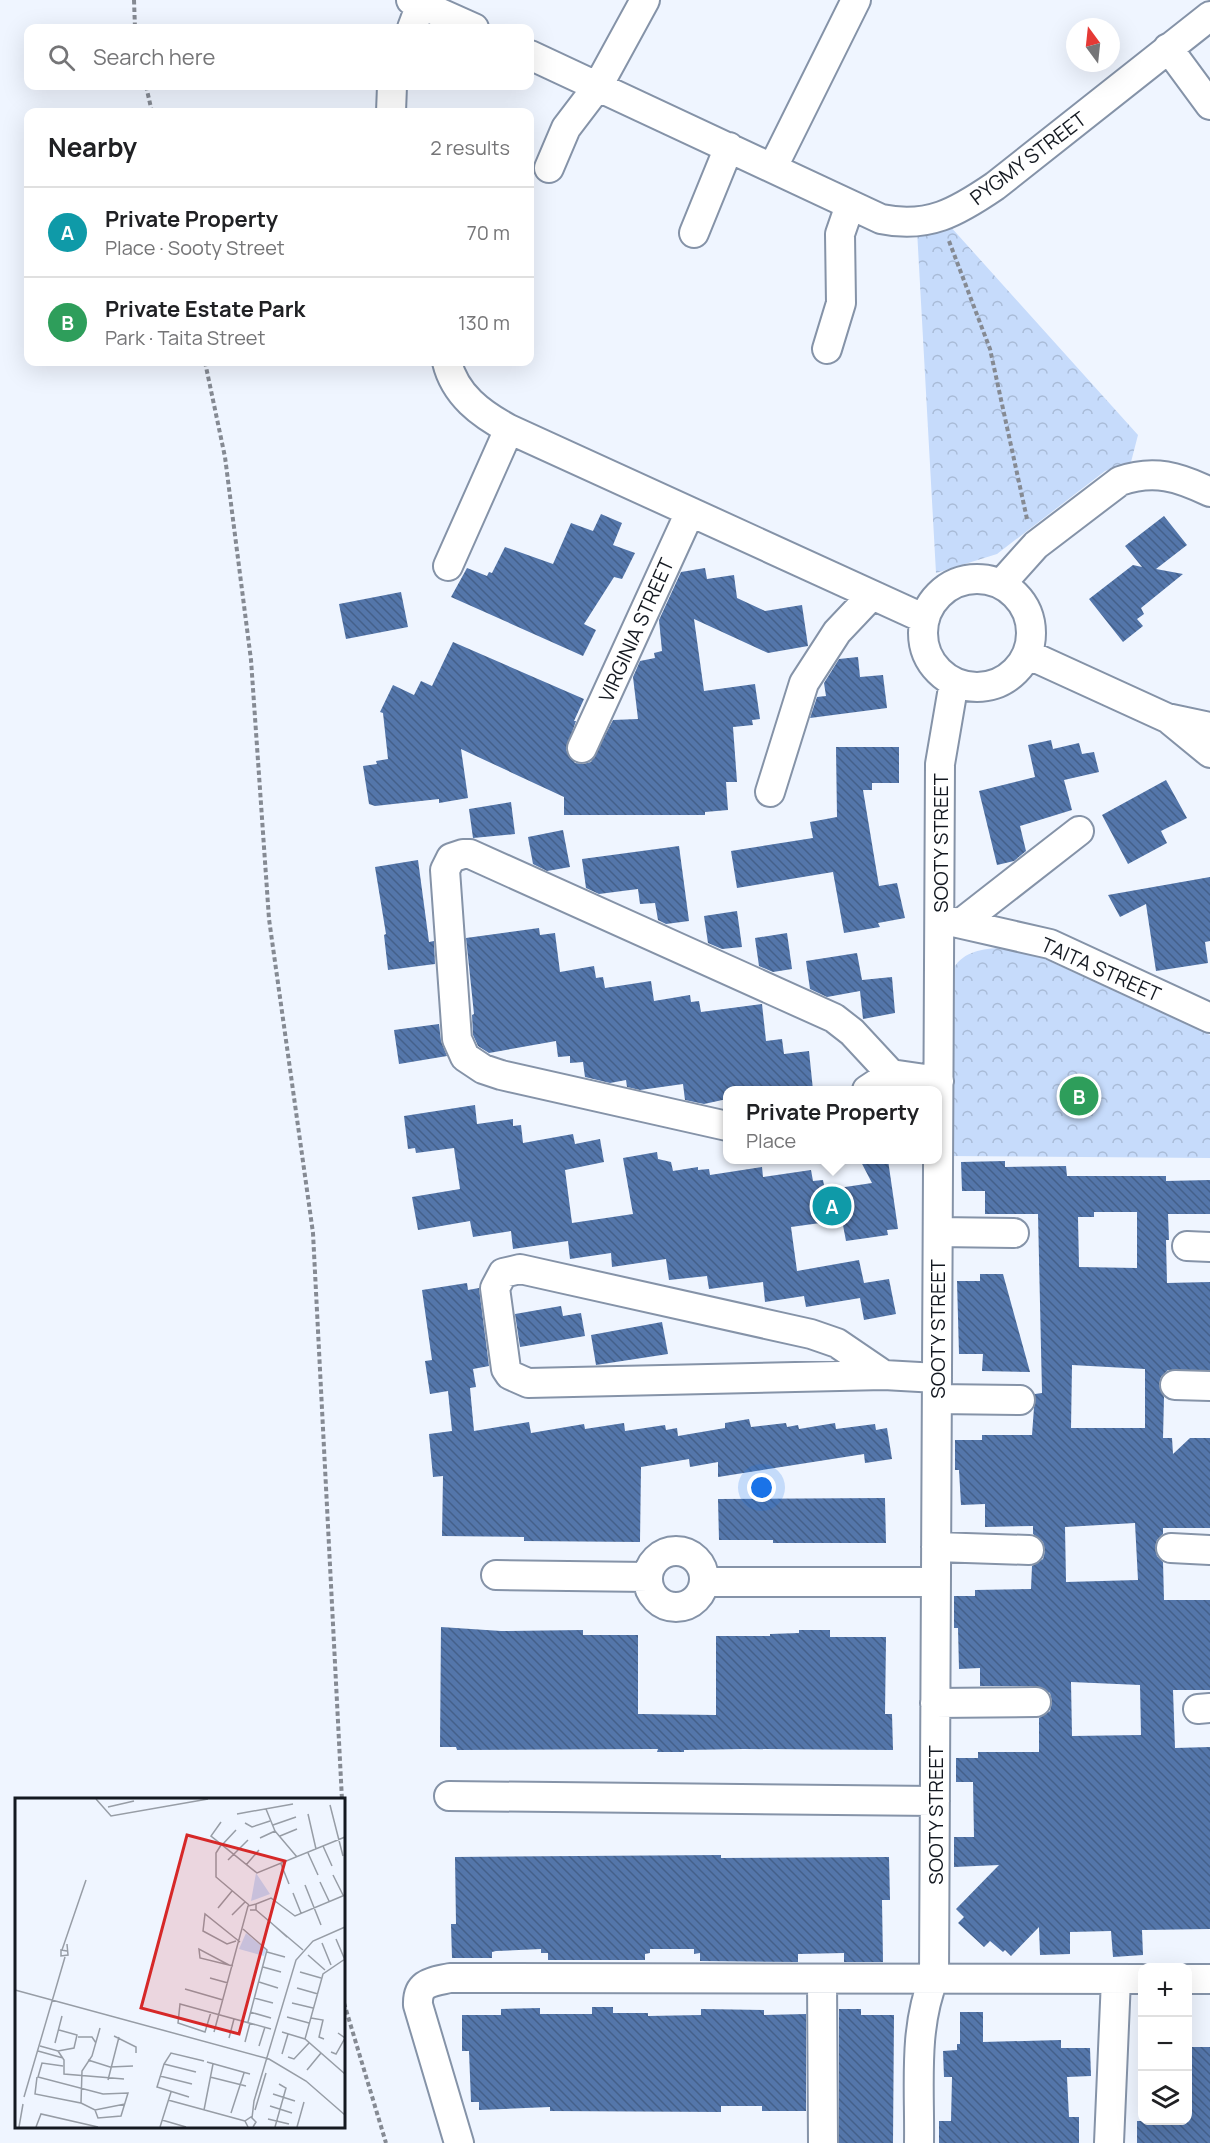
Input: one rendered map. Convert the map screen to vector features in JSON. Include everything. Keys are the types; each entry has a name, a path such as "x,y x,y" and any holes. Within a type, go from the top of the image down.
{"street":[{"path":"549,168 566,128 598,86 645,0"},
{"path":"773,167 856,0"},
{"path":"424,9 463,24"},
{"name":"PYGMY STREET","path":"534,57 881,219 895,222 928,221 966,206 995,186 1210,16"},
{"path":"1168,48 1210,105"},
{"path":"392,90 392,108"},
{"path":"693,233 729,147"},
{"path":"827,349 841,303 841,226 850,204"},
{"path":"449,366 466,399 489,418 509,429 925,619"},
{"path":"448,566 509,429"},
{"path":"1001,584 1036,545 1120,481 1136,475 1173,476 1210,492"},
{"name":"VIRGINIA STREET","path":"598,671 682,508"},
{"name":"VIRGINIA STREET","path":"582,748 682,508"},
{"path":"983,579 1001,584 1016,595 1027,610 1032,629 1027,654 1023,664 1009,677 992,686 973,687 954,682 939,671 928,656 923,638 925,619 933,601 947,588 964,581 983,579"},
{"path":"770,792 804,683 837,632 872,595"},
{"path":"1027,654 1167,718 1210,727"},
{"name":"SOOTY STREET","path":"939,1086 950,921 940,751 954,682"},
{"path":"1167,718 1210,753"},
{"path":"950,921 1079,831"},
{"path":"723,1125 518,1080 483,1069 465,1057 457,1039 445,870 451,858 470,854 834,1018 852,1032 891,1074 939,1081"},
{"name":"TAITA STREET","path":"950,921 1050,944 1208,1012"},
{"path":"873,1086 891,1074"},
{"name":"SOOTY STREET","path":"919,2143 921,2031 925,2005 934,1978 938,1164"},
{"path":"938,1232 1014,1233"},
{"path":"884,1375 837,1343 811,1334 520,1269 503,1273 495,1288 506,1369 510,1375 528,1383 884,1375 937,1389 1020,1400"},
{"path":"1175,1385 1210,1386"},
{"path":"936,1547 1029,1550"},
{"path":"1171,1548 1210,1550"},
{"path":"495,1575 648,1577 649,1587 660,1603 679,1608 696,1599 704,1582 936,1582"},
{"path":"935,1703 1036,1702"},
{"path":"449,1796 935,1801"},
{"path":"459,2143 419,2012 419,1991 426,1983 450,1978 1129,1979 1109,2143"},
{"path":"822,1979 823,2143"},
{"path":"1192,1979 1210,1979"}],"path":[{"path":"134,0 135,24"},
{"path":"147,90 151,108"},
{"path":"939,218 990,349 1028,526 1036,545"},
{"path":"206,366 225,458 251,660 269,919 313,1233 342,1798"},
{"path":"345,2006 386,2143"}],"green space":[{"path":"949,225 1138,435 1131,462 1105,471 997,554 936,573 917,230"},
{"path":"998,948 1034,954 1210,1035 1210,1158 947,1156 952,971 960,960 971,953"}],"building":[{"path":"601,514 622,523 613,545 635,553 622,579 614,577 584,624 596,630 583,656 451,597 467,568 487,576 489,572 492,573 505,547 553,564 571,523 593,531"},
{"path":"1164,516 1187,545 1156,569 1183,574 1141,608 1144,614 1137,619 1143,626 1123,642 1089,599 1133,565 1142,567 1125,546"},
{"path":"705,568 707,579 734,575 737,598 765,611 802,605 808,646 768,653 694,619 704,691 755,684 760,719 752,720 753,725 733,727 737,782 726,782 728,810 705,812 705,815 564,815 564,797 461,749 468,798 439,803 439,799 375,806 369,804 363,766 377,764 376,761 388,759 383,713 380,712 393,685 414,695 421,681 432,686 453,642 584,699 574,721 576,721 566,750 575,763 591,762 613,720 638,719 633,677 640,661 655,658 654,653 662,651 659,620 681,572"},
{"path":"401,592 408,627 346,639 339,604"},
{"path":"858,657 860,677 883,675 887,708 810,718 817,697 826,696 824,683 839,659"},
{"path":"1051,740 1053,749 1079,743 1082,754 1094,752 1099,772 1064,780 1072,810 1020,826 1026,851 1014,861 997,865 979,791 1035,777 1028,745"},
{"path":"836,747 899,747 899,783 872,783 872,790 863,790 879,886 897,883 905,918 878,923 880,927 844,933 833,872 737,888 731,851 813,838 810,822 837,817"},
{"path":"1166,780 1187,818 1161,831 1167,843 1128,864 1102,815"},
{"path":"511,802 515,834 473,838 469,809"},
{"path":"563,830 570,867 547,871 533,864 528,837"},
{"path":"679,846 689,921 666,924 658,920 655,903 640,904 638,889 599,894 586,888 582,859"},
{"path":"418,860 429,942 434,941 435,964 388,970 384,935 386,934 375,867"},
{"path":"1210,877 1210,941 1205,942 1208,963 1156,971 1146,904 1120,917 1108,895"},
{"path":"737,911 742,947 722,949 708,943 704,916"},
{"path":"539,928 540,935 555,933 560,972 594,966 596,978 603,977 605,988 651,981 654,1001 690,995 691,1002 699,1001 701,1012 762,1004 766,1041 782,1039 784,1054 809,1051 813,1086 723,1086 723,1100 704,1104 685,1100 683,1084 640,1090 627,1087 626,1080 610,1083 585,1077 583,1062 570,1063 570,1056 558,1057 556,1041 489,1053 478,1046 473,1035 472,1015 474,1014 466,938"},
{"path":"787,933 792,969 773,972 759,966 755,938"},
{"path":"857,953 862,980 892,977 895,1013 863,1019 860,991 827,997 810,989 806,961"},
{"path":"439,1024 441,1041 447,1056 399,1064 394,1030"},
{"path":"475,1105 477,1124 513,1119 513,1126 521,1125 523,1143 573,1134 575,1144 600,1139 604,1162 565,1170 572,1223 633,1214 623,1158 657,1152 658,1159 671,1162 673,1171 698,1167 698,1170 709,1169 710,1175 762,1167 763,1177 811,1170 813,1181 823,1180 825,1190 872,1183 862,1164 889,1164 898,1229 887,1230 888,1235 846,1241 842,1220 791,1227 797,1271 859,1260 864,1283 889,1279 896,1314 864,1320 860,1298 806,1307 804,1296 765,1302 763,1282 709,1289 707,1276 669,1280 666,1259 612,1267 611,1253 570,1259 568,1241 513,1249 511,1231 473,1237 470,1221 418,1230 412,1197 460,1189 454,1148 416,1153 415,1148 408,1149 404,1116"},
{"path":"1005,1161 1005,1167 1066,1166 1067,1176 1166,1176 1166,1181 1210,1180 1210,1214 1168,1214 1169,1240 1166,1240 1167,1283 1210,1282 1210,1370 1168,1370 1161,1377 1159,1385 1164,1397 1163,1438 1172,1438 1173,1454 1190,1438 1210,1438 1210,1528 1163,1528 1163,1534 1157,1540 1155,1548 1157,1556 1163,1562 1164,1600 1210,1600 1210,1690 1173,1690 1175,1748 1210,1747 1210,1929 1142,1930 1143,1955 1113,1957 1111,1931 1070,1932 1070,1954 1040,1955 1039,1927 1011,1956 990,1941 984,1947 958,1923 964,1917 956,1909 999,1865 954,1867 954,1837 974,1837 973,1782 956,1782 956,1758 978,1758 978,1752 1039,1752 1039,1718 1050,1711 1052,1702 1050,1693 1036,1686 980,1686 980,1668 959,1669 958,1628 954,1628 954,1596 975,1596 975,1590 1031,1589 1032,1566 1043,1559 1045,1551 1043,1542 1033,1534 1033,1526 985,1527 985,1504 961,1505 959,1470 955,1470 955,1440 982,1440 982,1435 1032,1435 1035,1394 1042,1393 1038,1214 985,1214 985,1191 962,1191 961,1162","holes":["1094,1212 1137,1212 1137,1268 1079,1267 1078,1217 1094,1217","1072,1365 1145,1369 1145,1428 1071,1428","1135,1523 1138,1580 1066,1582 1065,1527","1071,1682 1140,1685 1141,1735 1072,1736"]},
{"path":"980,1274 1003,1274 1030,1372 982,1371 983,1354 959,1354 957,1281 980,1281"},
{"path":"467,1283 468,1290 479,1288 489,1366 473,1369 476,1387 470,1388 474,1431 529,1422 531,1433 584,1424 585,1429 624,1423 625,1431 665,1425 666,1430 677,1428 678,1436 725,1428 725,1423 749,1419 751,1427 786,1423 787,1427 798,1425 799,1429 835,1423 836,1429 875,1424 876,1430 887,1428 892,1459 865,1463 864,1454 718,1477 718,1462 690,1467 689,1459 641,1467 640,1542 524,1541 524,1537 442,1536 443,1476 433,1477 429,1434 452,1431 448,1391 430,1394 425,1361 432,1360 422,1290"},
{"path":"561,1306 563,1316 581,1313 585,1336 520,1347 515,1314"},
{"path":"662,1322 668,1354 596,1365 591,1335"},
{"path":"885,1498 886,1543 773,1543 773,1540 719,1540 718,1499"},
{"path":"441,1627 501,1631 583,1630 583,1635 638,1635 638,1714 716,1715 716,1636 770,1636 770,1634 799,1633 799,1630 830,1630 830,1637 886,1637 885,1714 892,1714 893,1750 744,1749 657,1752 658,1749 457,1750 456,1747 440,1747"},
{"path":"721,1855 721,1858 889,1857 890,1900 882,1900 883,1962 844,1962 844,1953 798,1954 798,1962 700,1961 700,1953 694,1954 694,1949 650,1949 650,1953 645,1954 645,1960 548,1960 548,1953 541,1953 541,1949 496,1951 492,1952 492,1958 452,1958 451,1924 456,1924 455,1857"},
{"path":"592,2007 613,2007 613,2013 648,2013 648,2016 701,2015 701,2009 764,2010 764,2015 806,2014 806,2111 762,2111 762,2106 721,2106 721,2112 550,2111 550,2107 479,2110 479,2102 471,2102 469,2051 462,2051 462,2015 501,2015 501,2009 540,2008 540,2014 592,2014"},
{"path":"839,2009 861,2009 861,2015 894,2015 893,2143 839,2143"},
{"path":"960,2012 983,2012 983,2042 1061,2040 1061,2048 1090,2048 1091,2076 1067,2077 1069,2117 1079,2117 1079,2143 939,2143 939,2121 951,2121 952,2077 944,2077 943,2051 957,2050 957,2044 960,2044"},
{"path":"1192,2047 1210,2047 1210,2143 1137,2143 1137,2121 1138,2125 1192,2125"}],"place":[{"name":"Private Estate Park","path":"1079,1096"},
{"name":"Private Property","path":"832,1206"}]}
